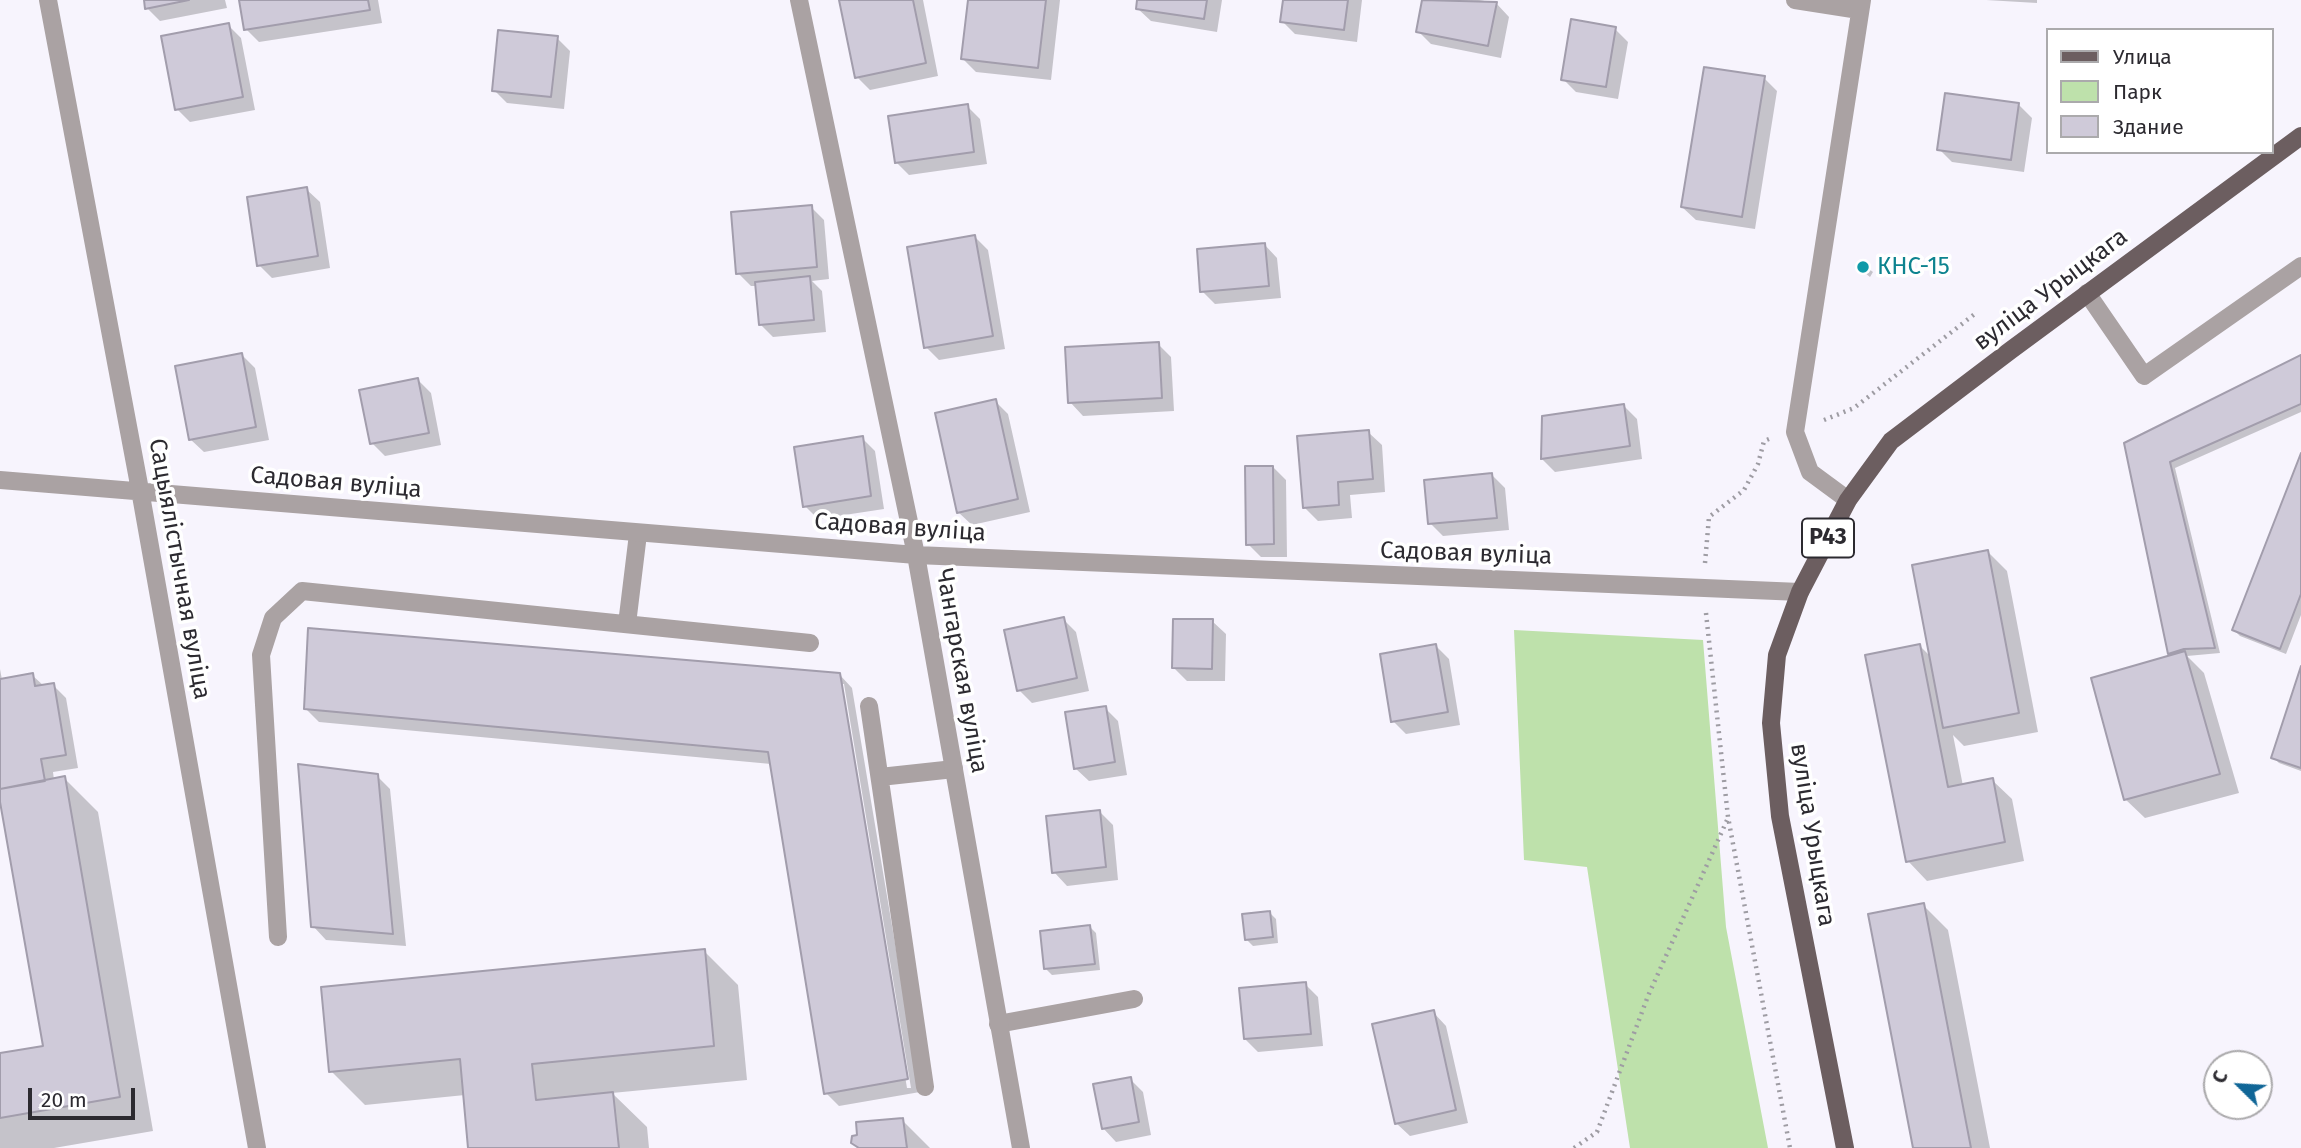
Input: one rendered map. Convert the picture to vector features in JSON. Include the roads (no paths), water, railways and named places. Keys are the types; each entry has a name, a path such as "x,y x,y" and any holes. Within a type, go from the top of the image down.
{"main road":[{"name":"вуліца Урыцкага","path":"1845,1148 1780,816 1771,723 1777,655 1800,592 1848,500 1891,441 2301,136"}],"street":[{"name":"Сацыялістычная вуліца","path":"48,0 141,491 257,1148"},
{"name":"Чангарская вуліца","path":"799,0 916,555 1021,1148"},
{"path":"1795,0 1861,5 1796,432 1810,472 1848,500"},
{"path":"2087,293 2144,376 2301,266"},
{"name":"Садовая вуліца","path":"0,480 916,555 1800,592"},
{"path":"627,624 638,534"},
{"path":"278,937 261,655 272,618 302,591 810,643"},
{"path":"869,706 925,1087"},
{"path":"880,777 954,769"},
{"path":"998,1024 1134,999"}],"place":[{"name":"КНС-15","path":"1863,267"}]}
